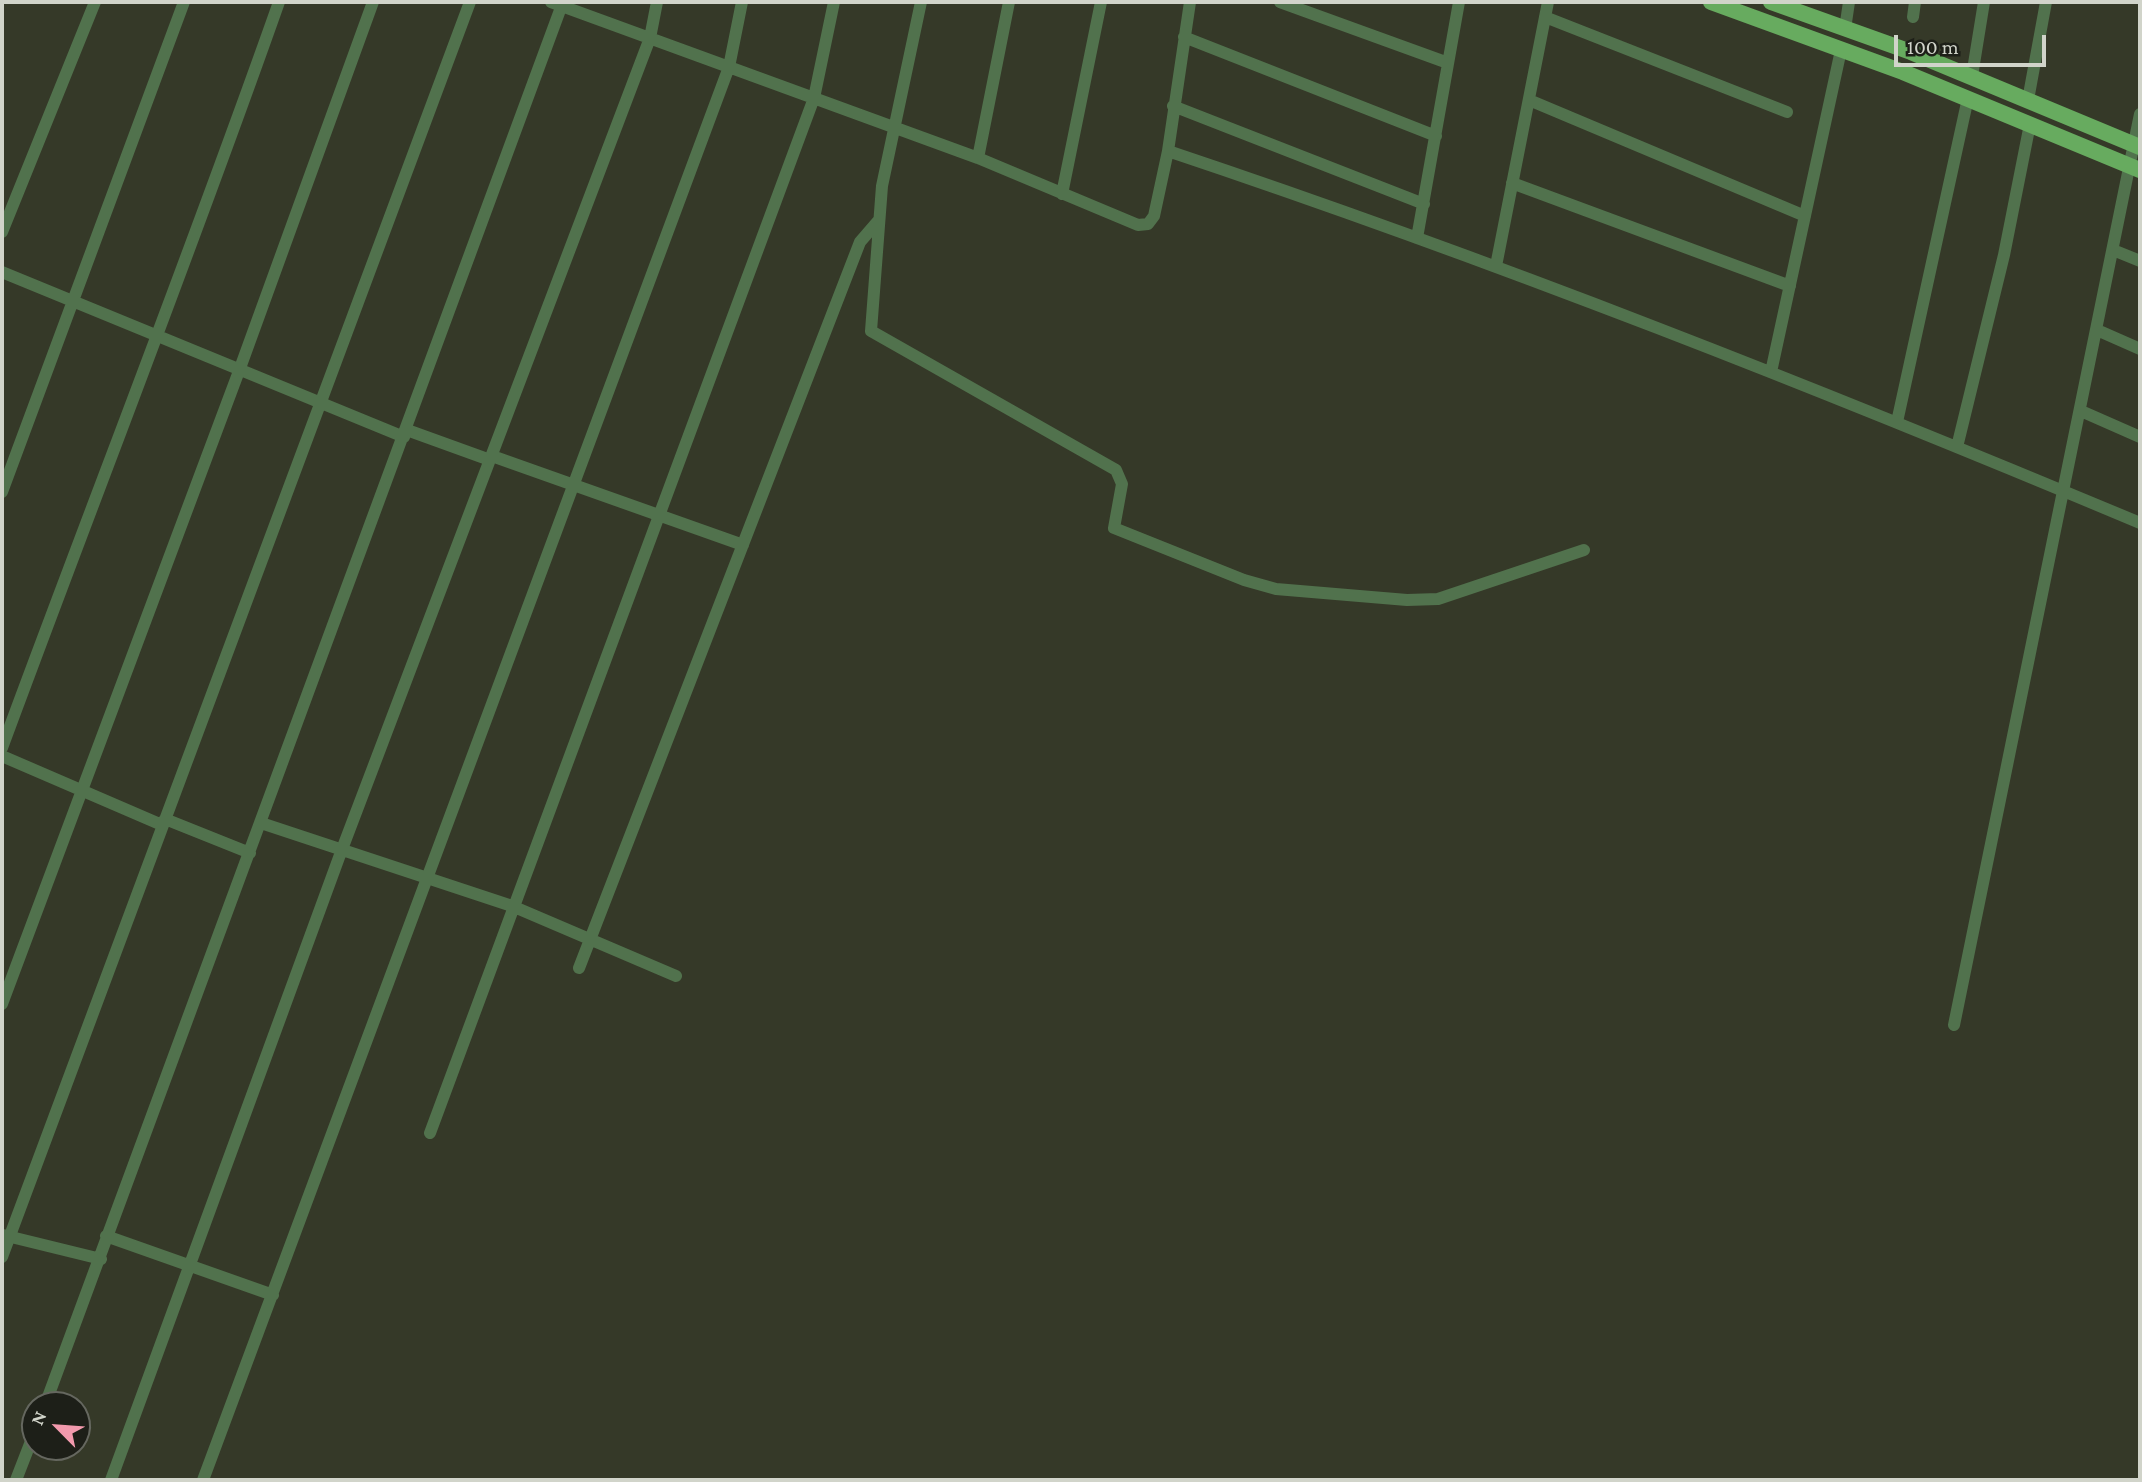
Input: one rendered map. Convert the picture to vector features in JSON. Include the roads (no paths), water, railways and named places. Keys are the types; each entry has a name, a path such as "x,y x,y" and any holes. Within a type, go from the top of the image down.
{"main road":[{"path":"1711,2 1968,98 2135,168"},
{"path":"1771,2 1972,76 2137,146"}],"street":[{"path":"2,232 95,2"},
{"path":"2,492 184,2"},
{"path":"2,748 154,336 209,202 279,2"},
{"path":"2,1004 239,371 373,2"},
{"path":"2,1257 6,1236 321,405 470,2"},
{"path":"111,1480 341,852 650,38 657,2"},
{"path":"203,1480 429,880 729,67 742,2"},
{"path":"430,1133 814,98 834,2"},
{"path":"921,2 882,186 870,331 1116,470 1122,484 1114,528 1244,580 1276,589 1407,600 1438,599 1584,550"},
{"path":"978,158 1009,2"},
{"path":"1062,194 1101,2"},
{"path":"50,1391 405,434 559,3 978,158 1138,225 1148,224 1154,216 1168,151 1172,106 1189,2"},
{"path":"1280,2 1448,63"},
{"path":"1418,238 1459,2"},
{"path":"1496,266 1548,2"},
{"path":"1845,29 1849,2"},
{"path":"1913,17 1915,2"},
{"path":"1972,76 1984,2"},
{"path":"2028,100 2046,2"},
{"path":"1545,17 1787,113"},
{"path":"1184,37 1436,136"},
{"path":"1771,372 1841,50"},
{"path":"1897,422 1968,98"},
{"path":"1529,100 1805,216"},
{"path":"1172,106 1423,204"},
{"path":"1954,1025 2066,492 2113,250 2135,168 2140,114"},
{"path":"1957,447 2004,255 2030,124"},
{"path":"1168,151 1496,266 1897,422 2140,523"},
{"path":"1512,183 1790,286"},
{"path":"579,968 860,242 879,220"},
{"path":"2113,250 2140,261"},
{"path":"2,272 321,405 405,434 575,485 743,545"},
{"path":"2097,330 2140,349"},
{"path":"2081,411 2140,438"},
{"path":"2,756 163,822 250,853"},
{"path":"261,823 341,852 512,906 676,976"},
{"path":"6,1236 101,1259"},
{"path":"106,1236 273,1295"},
{"path":"16,1480 23,1461"}]}
